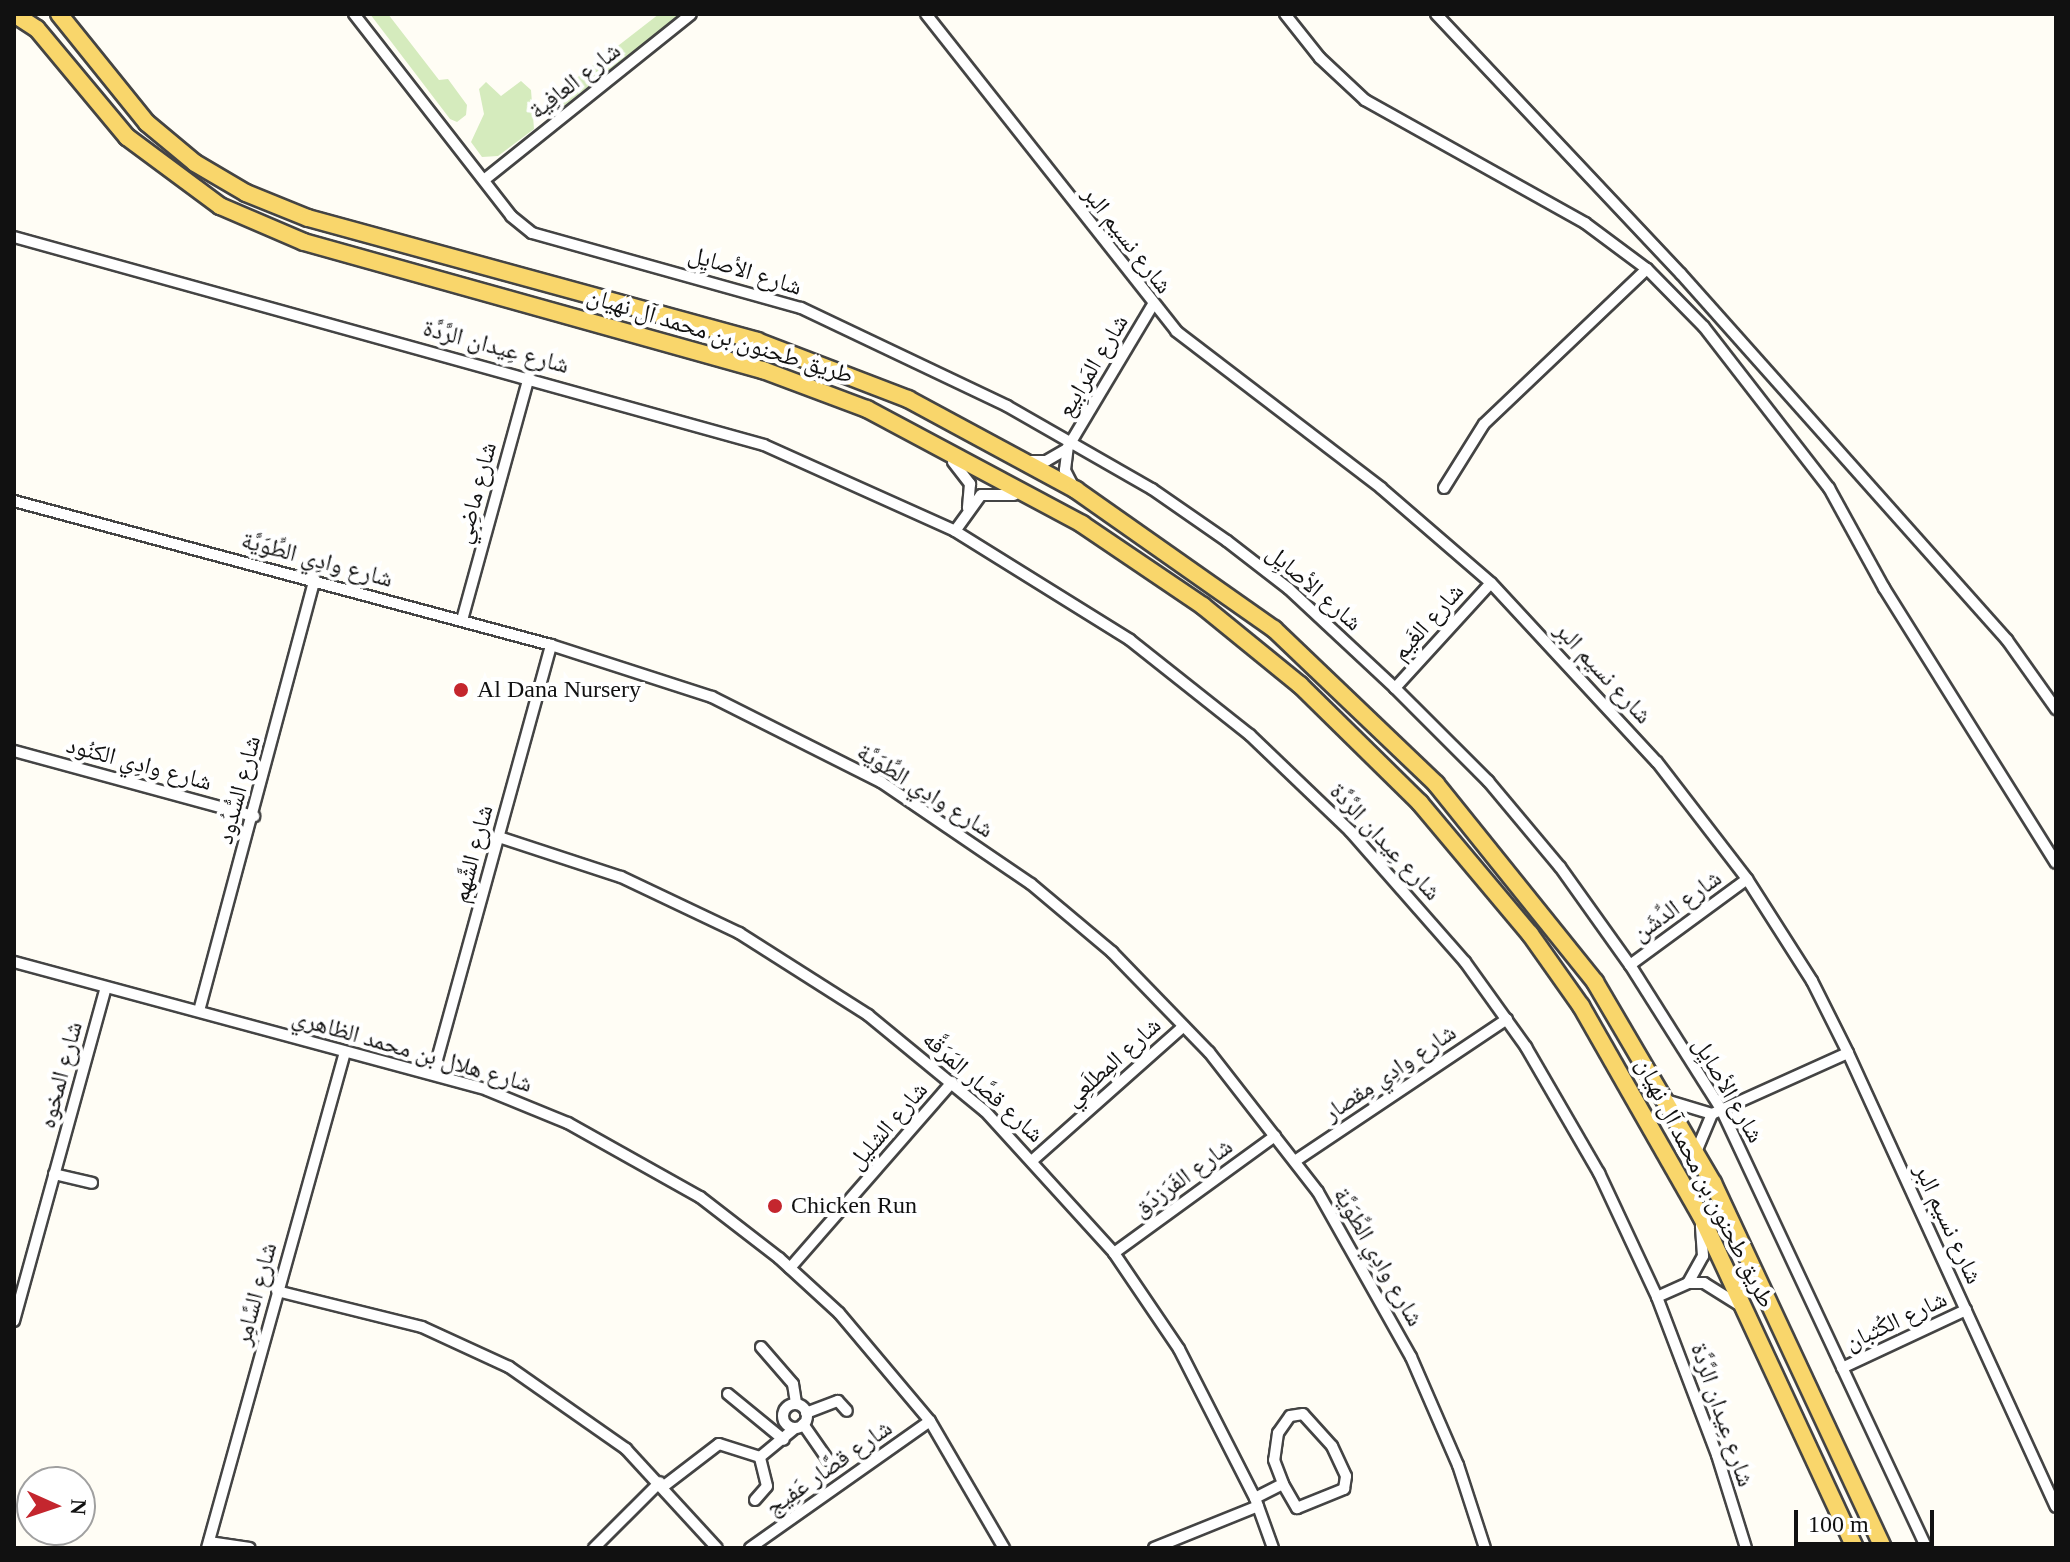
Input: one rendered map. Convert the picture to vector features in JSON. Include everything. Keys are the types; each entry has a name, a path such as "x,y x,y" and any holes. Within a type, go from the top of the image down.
{"main road":[{"name":"طريق طحنون بن محمد آل نهيان","path":"14,14 37,29 111,120 151,158 194,191 260,226 763,370 867,409 1082,524 1203,606 1300,685 1420,803 1530,934 1581,1006 1701,1216 1855,1548"},
{"name":"طريق طحنون بن محمد آل نهيان","path":"59,14 117,92 162,137 211,174 264,201 320,222 757,341 908,399 1029,461 1076,490 1274,629 1436,784 1571,949 1669,1101 1696,1152 1883,1548"}],"street":[{"name":"شارع الأصايِل","path":"354,14 511,216 544,238 801,308 918,360 1152,489 1289,589 1395,688 1488,781 1560,867 1630,965 1717,1112 1927,1548"},
{"name":"شارع العافِية","path":"484,180 691,14"},
{"name":"شارع نسيم البر","path":"926,14 1152,306 1200,355 1381,488 1491,583 1657,762 1747,879 1812,981 1848,1053 2056,1507"},
{"path":"1285,14 1334,73 1382,112 1557,204 1647,269 1711,336 1820,473 1892,602 2056,863"},
{"path":"1436,14 1681,274 1997,628 2056,709"},
{"name":"شارع عِيدان الرَّدَّة","path":"14,237 529,376 764,445 955,531 1130,640 1250,735 1390,873 1507,1019 1599,1173 1657,1297 1712,1441 1746,1548"},
{"path":"1444,488 1484,424 1647,269"},
{"name":"شارع المَرابِيع","path":"1076,490 1065,470 1070,445 1152,306"},
{"name":"شارع ماضِي","path":"462,620 529,376"},
{"path":"867,409 962,469 971,490 968,508"},
{"name":"شارع المَرابِيع","path":"1029,461 1046,461 1070,445"},
{"path":"955,531 968,508 981,495 1002,491 1082,524"},
{"name":"شارع وادِي الطِّوَيَّة","path":"14,501 462,620 712,697 881,782 1031,884 1112,952 1184,1026 1295,1161 1411,1357 1458,1465 1485,1548"},
{"name":"شارع السُّدُود","path":"199,1011 254,816 315,579"},
{"name":"شارع الغَيم","path":"1395,688 1491,583"},
{"name":"شارع الشَّهم","path":"433,1074 551,645"},
{"name":"شارع وادِي الكنُود","path":"14,751 254,816"},
{"name":"شارع قصَّار المَرَقَّه","path":"499,837 621,877 739,933 868,1015 952,1082 1034,1159 1114,1253 1179,1349 1256,1502 1273,1548"},
{"name":"شارع الدِّشَن","path":"1630,965 1747,879"},
{"name":"شارع هلال بن محمد الظاهري","path":"14,962 433,1074 515,1099 593,1136 700,1197 790,1268 839,1313 930,1421 1004,1548"},
{"name":"شارع المخوه","path":"14,1321 106,987"},
{"name":"شارع وادِي مِقصار","path":"1295,1161 1507,1019"},
{"name":"شارع المِطلَعِي","path":"1034,1159 1184,1026"},
{"name":"شارع السَّامِر","path":"208,1545 345,1052"},
{"path":"1669,1101 1717,1112 1848,1053"},
{"name":"شارع الشليل","path":"790,1268 952,1082"},
{"path":"1696,1152 1717,1112"},
{"name":"شارع الفَرَزدَق","path":"1114,1253 1275,1136"},
{"path":"54,1174 92,1183"},
{"path":"1688,1283 1703,1256 1701,1216"},
{"path":"1657,1297 1688,1283 1712,1285 1743,1308"},
{"path":"277,1291 377,1312 481,1352 589,1419 662,1484 717,1548"},
{"name":"شارع الكُثبان","path":"1842,1368 1966,1310"},
{"path":"761,1347 793,1384 801,1421 828,1460"},
{"path":"728,1394 784,1440"},
{"path":"796,1403 784,1412 787,1425 838,1401 847,1411"},
{"path":"1303,1414 1332,1446 1346,1476 1344,1489 1297,1508 1283,1484 1274,1460 1278,1433 1290,1416 1303,1414"},
{"path":"760,1457 784,1440 801,1421"},
{"name":"شارع قصَّار عَفِيج","path":"750,1548 930,1421"},
{"path":"594,1548 662,1484 719,1444 760,1457"},
{"path":"755,1500 767,1486 760,1457"},
{"path":"1154,1548 1256,1502 1283,1484"},
{"path":"208,1545 250,1548"}],"green space":[{"path":"370,14 388,14 439,80 448,79 467,105 466,115 457,122 450,119"},
{"path":"659,14 681,14 561,108 552,108 547,101"},
{"path":"521,81 531,90 534,129 498,156 482,157 471,142 484,114 479,89 486,82 501,96"}],"place":[{"name":"Al Dana Nursery","path":"461,690"},
{"name":"Chicken Run","path":"775,1206"}]}
